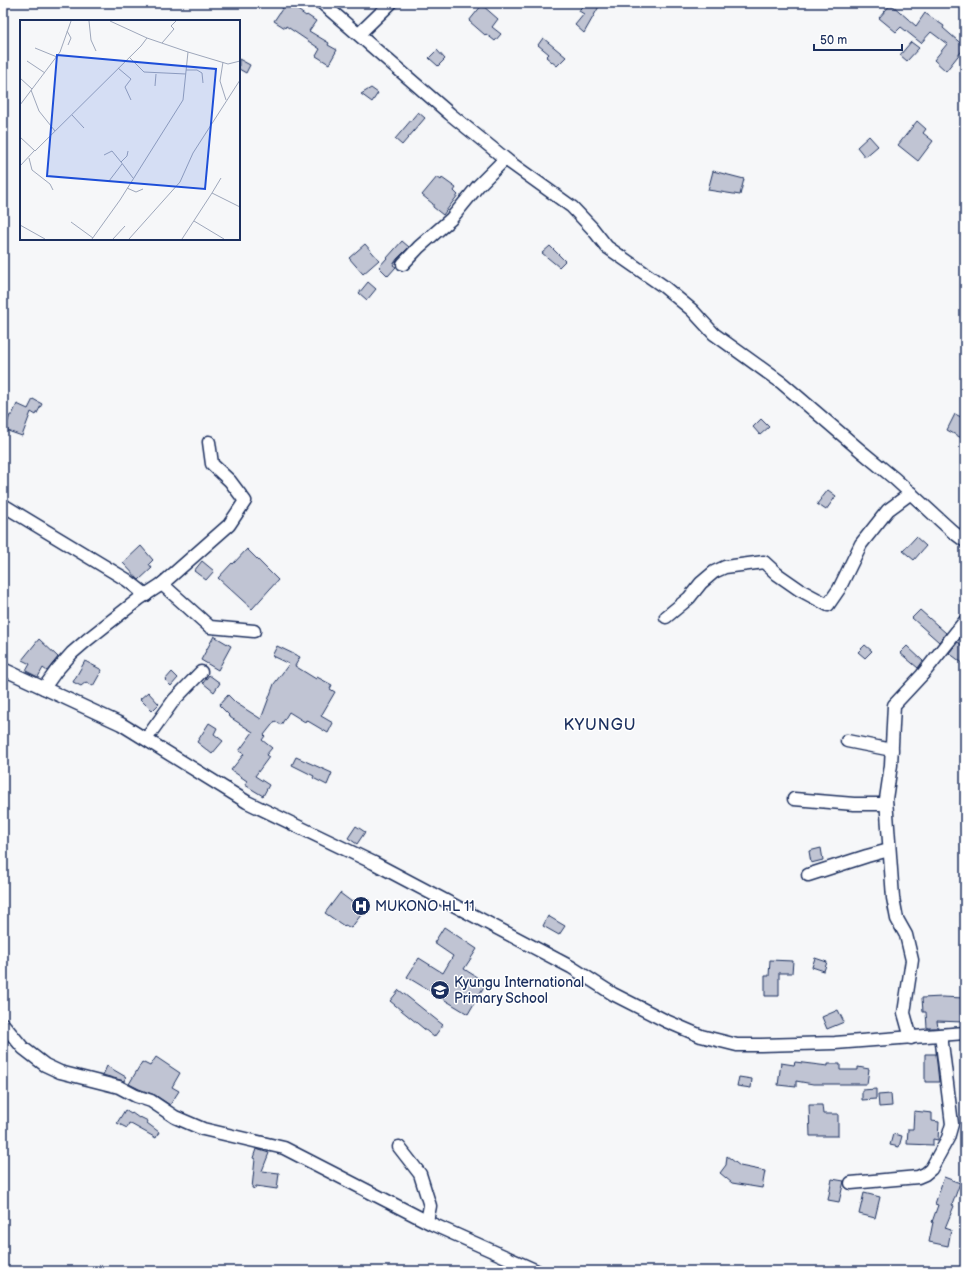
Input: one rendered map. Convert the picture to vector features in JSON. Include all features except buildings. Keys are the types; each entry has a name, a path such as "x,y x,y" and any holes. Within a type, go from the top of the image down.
{"street":[{"path":"322,3 450,114 505,159 572,207 607,246 663,286 692,310 714,334 782,383 965,541"},
{"path":"359,34 391,3"},
{"path":"403,264 419,247 451,219 478,186 505,159"},
{"path":"44,688 56,671 72,653 103,626 162,584 229,525 245,501 230,481 212,464 208,442"},
{"path":"666,617 689,598 701,583 714,572 725,567 764,562 800,590 828,604 839,589 860,544 888,510 911,493"},
{"path":"3,505 127,580 146,595"},
{"path":"162,584 210,627 254,631"},
{"path":"911,1038 904,1014 912,960 906,935 897,919 893,898 886,804 891,765 894,705 922,675 965,621"},
{"path":"3,669 121,724 246,802 374,863 571,967 613,994 666,1021 702,1036 737,1045 835,1043 965,1033"},
{"path":"146,739 174,700 201,672"},
{"path":"847,741 892,750"},
{"path":"794,799 854,804 886,804"},
{"path":"808,875 890,850"},
{"path":"3,1024 23,1048 45,1065 60,1072 119,1087 136,1096 151,1101 175,1117 202,1129 284,1148 427,1221 537,1271"},
{"path":"851,1183 918,1177 931,1169 948,1138 952,1124 941,1035"},
{"path":"399,1147 420,1174 430,1206 427,1221"}],"place":[{"name":"MUKONO HL 11","path":"361,906"},
{"name":"Kyungu International Primary School","path":"440,990"}],"district":[{"name":"KYUNGU","path":"600,725"}]}
